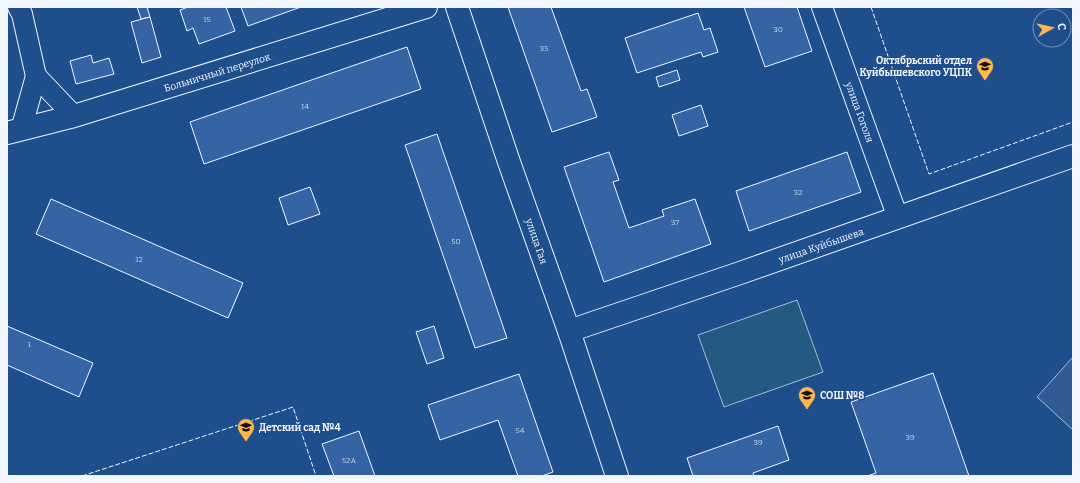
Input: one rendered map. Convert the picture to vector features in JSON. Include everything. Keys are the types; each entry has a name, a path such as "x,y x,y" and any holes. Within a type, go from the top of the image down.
{"street":[{"path":"18,7 22,14 36,76 74,116"},
{"name":"Больничный переулок","path":"14,132 74,116 426,7"},
{"name":"улица Гая","path":"457,7 618,476"},
{"name":"улица Гоголя","path":"822,7 898,218"},
{"path":"14,132 36,76"},
{"name":"улица Куйбышева","path":"569,331 740,273 1073,156"}],"shaded area":[{"path":"797,300 823,372 724,407 698,335"},
{"path":"1073,357 1073,430 1037,397"}],"building":[{"path":"137,7 147,7 150,17 141,19"},
{"path":"188,7 226,7 235,31 199,44 193,28 187,31 180,10"},
{"path":"241,7 301,7 248,26"},
{"path":"508,7 551,7 581,91 587,89 597,117 552,132"},
{"path":"744,7 797,7 812,51 765,67"},
{"path":"698,13 704,30 710,28 718,52 703,57 701,52 637,73 625,38"},
{"path":"150,17 161,57 142,63 131,22"},
{"path":"407,47 421,89 204,164 190,122"},
{"path":"91,55 93,63 109,58 114,74 76,84 70,61"},
{"path":"677,70 680,80 659,87 656,77"},
{"path":"701,105 708,126 679,136 672,115"},
{"path":"437,134 507,338 475,348 405,145"},
{"path":"609,152 619,180 613,182 629,228 664,216 662,210 695,199 711,244 604,282 564,167"},
{"path":"847,152 861,192 749,231 736,191"},
{"path":"310,187 320,214 288,225 279,198"},
{"path":"51,199 243,283 228,318 36,234"},
{"path":"7,326 93,363 79,397 7,365"},
{"path":"434,326 444,358 427,364 416,332"},
{"path":"933,373 969,476 867,476 876,473 851,402"},
{"path":"519,374 553,472 542,476 518,476 498,420 440,440 428,405"},
{"path":"778,426 789,460 753,473 754,476 693,476 687,458"},
{"path":"359,431 375,476 334,476 322,444"}],"fence":[{"path":"871,7 929,174 1073,122"},
{"path":"82,476 293,407 316,476"}],"place":[{"name":"Октябрьский отдел Куйбышевского УЦПК","path":"985,81"},
{"name":"СОШ №8","path":"807,410"},
{"name":"Детский сад №4","path":"246,442"}]}
